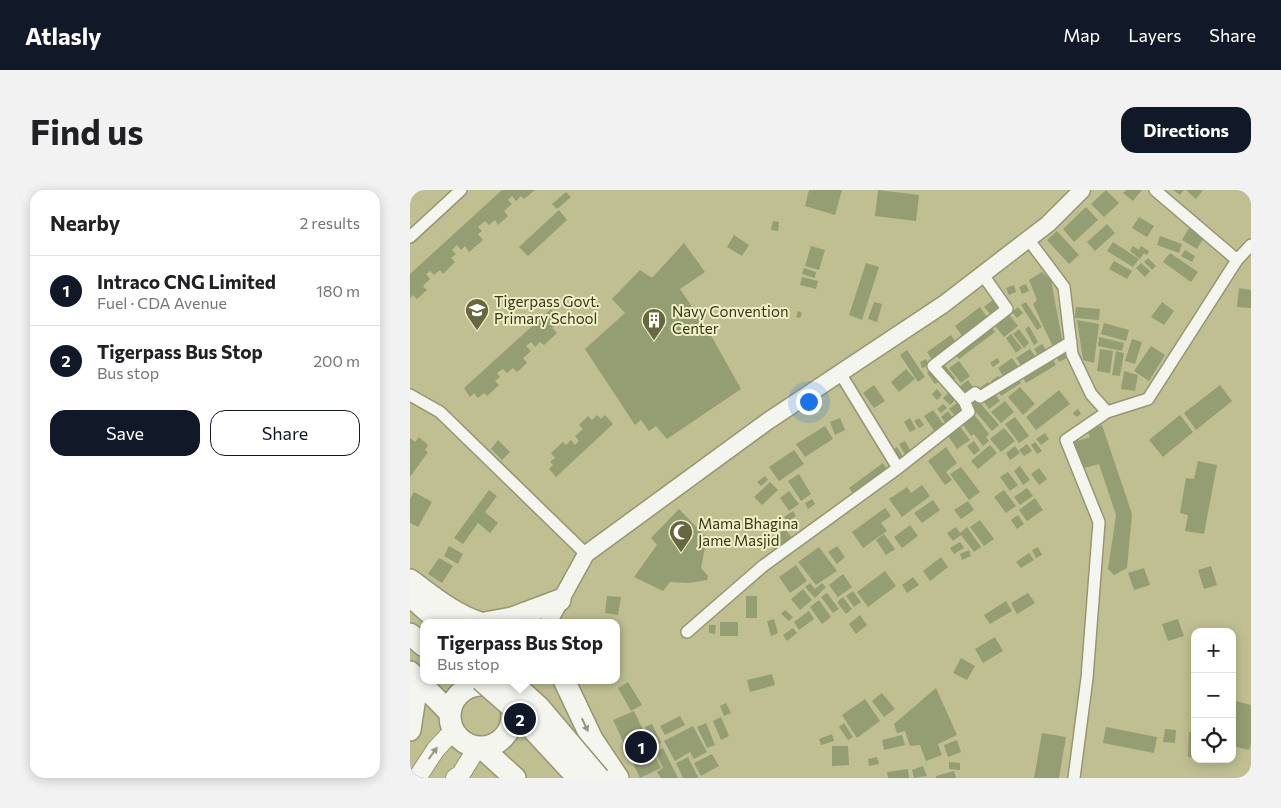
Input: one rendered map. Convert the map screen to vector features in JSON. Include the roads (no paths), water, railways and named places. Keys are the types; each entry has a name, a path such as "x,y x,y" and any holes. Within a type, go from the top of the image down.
{"highway":[{"path":"410,580 448,609 468,619"},
{"path":"410,596 436,619"},
{"path":"507,619 539,616 560,600"},
{"path":"410,620 420,629"},
{"path":"410,634 420,643"},
{"path":"410,653 417,672 410,730"},
{"path":"425,684 463,742 480,748 516,778"},
{"path":"451,722 452,704 465,684"},
{"path":"465,684 506,684 540,707 599,778"},
{"path":"465,684 514,708 578,778"},
{"path":"480,748 498,743 509,731 512,723 511,706 507,698 506,684"},
{"path":"566,684 592,739 618,778"},
{"path":"512,723 558,746 593,778"}],"main road":[{"path":"560,600 586,554 768,421 944,304 1048,224 1082,190"},
{"path":"417,778 451,722"},
{"path":"455,778 461,774 480,748"}],"street":[{"path":"410,237 461,190"},
{"path":"1155,190 1236,260"},
{"path":"1028,240 1064,287 1072,354 1091,394 1107,412"},
{"path":"1074,778 1087,678 1099,522 1066,440 1107,412 1148,399 1236,260 1251,245"},
{"path":"687,632 763,566 898,468 970,412 964,400 933,366 1007,309 983,275"},
{"path":"964,400 975,393 980,397 1071,342"},
{"path":"840,373 898,468"},
{"path":"410,395 440,412 586,554"}],"place":[{"name":"Tigerpass Govt. Primary School","path":"477,331"},
{"name":"Navy Convention Center","path":"654,341"},
{"name":"Mama Bhagina Jame Masjid","path":"681,553"},
{"name":"Tigerpass Bus Stop","path":"520,719"},
{"name":"Intraco CNG Limited","path":"641,747"}]}
